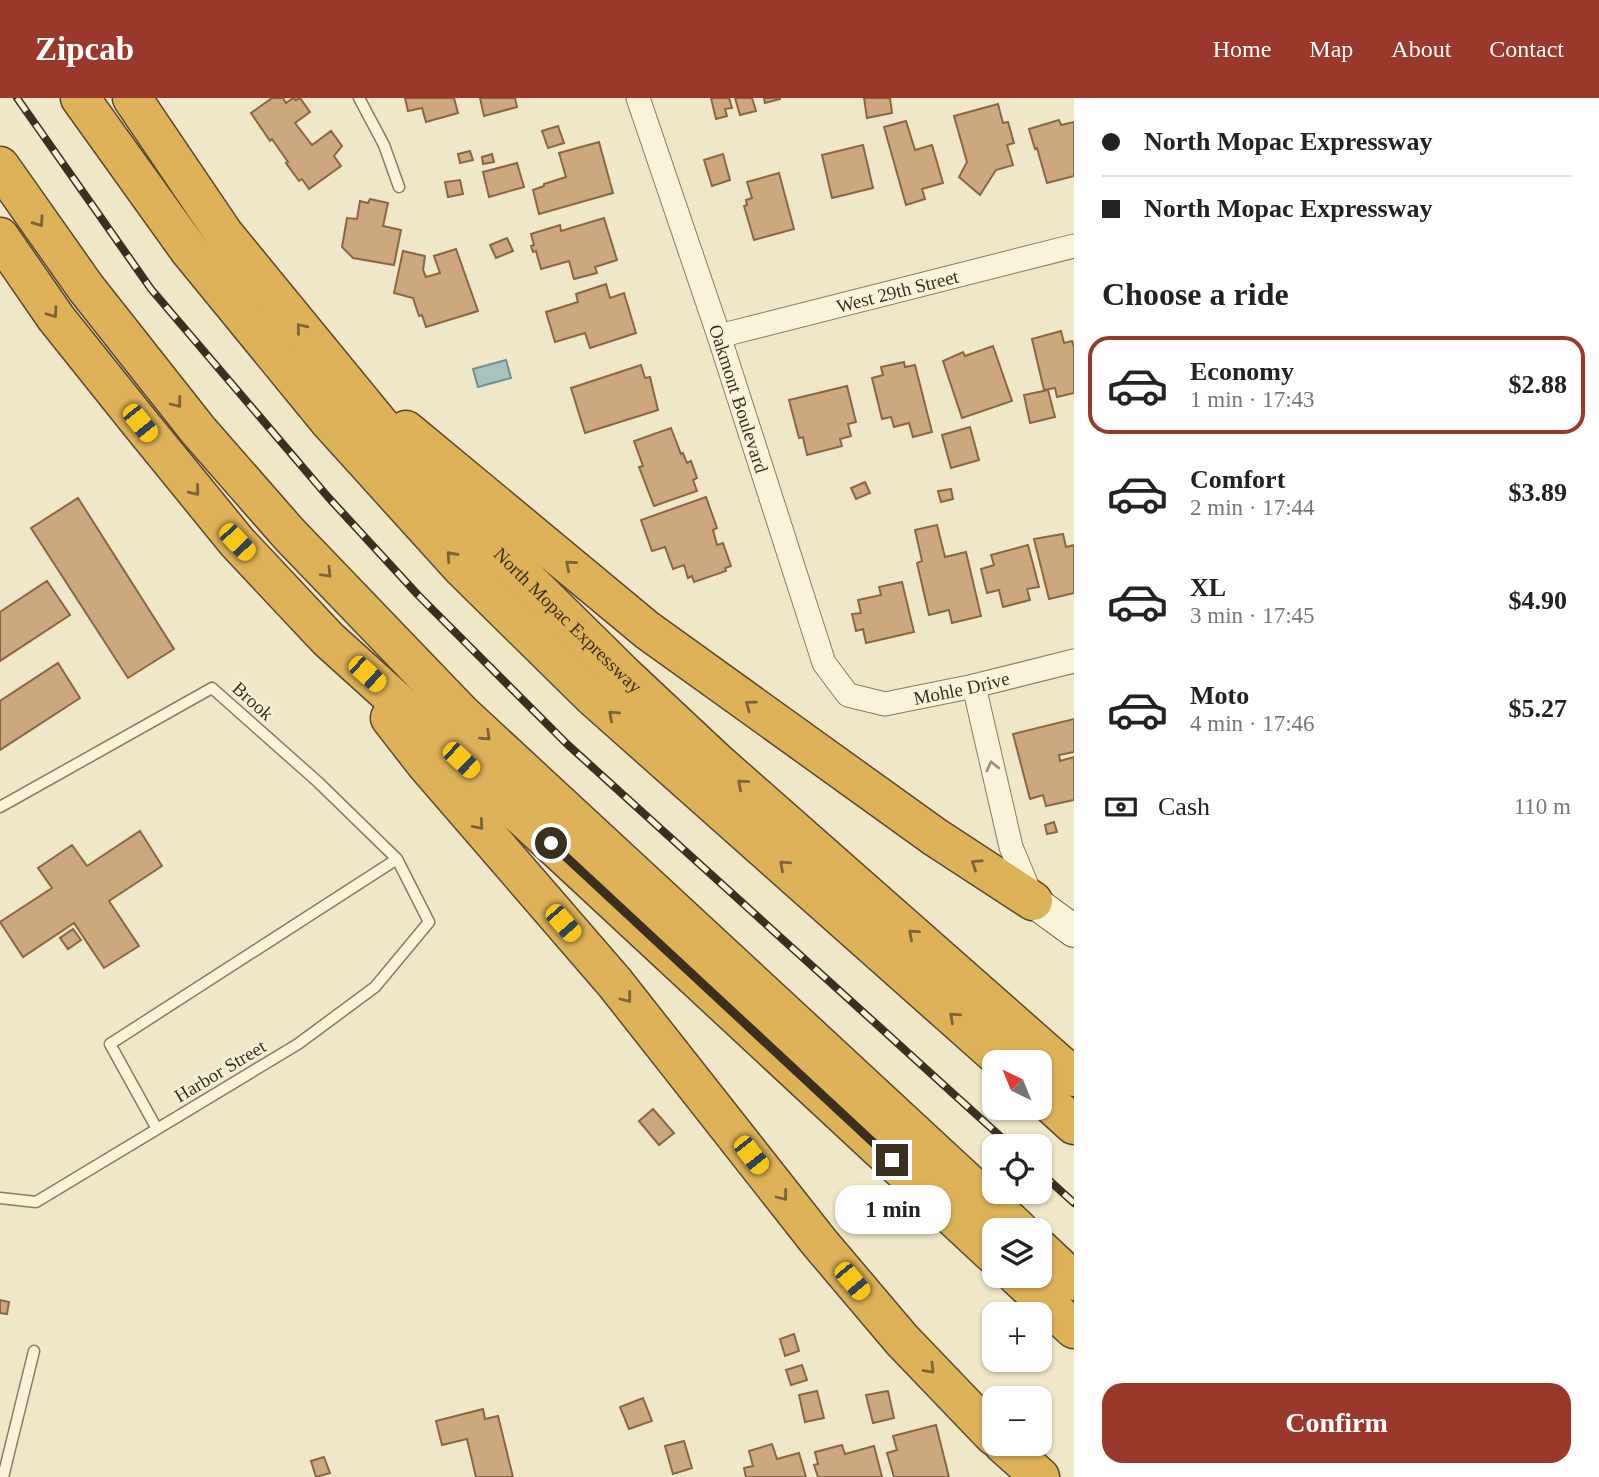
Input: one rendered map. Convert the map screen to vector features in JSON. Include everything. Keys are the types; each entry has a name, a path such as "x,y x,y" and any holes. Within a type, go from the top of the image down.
{"highway":[{"path":"80,98 188,250 329,421 462,568 593,696 991,1050"},
{"name":"North Mopac Expressway","path":"132,98 225,234 423,477 625,676 719,764 1074,1077"},
{"path":"0,166 94,299 198,430 289,534 461,713 1006,1218"},
{"path":"0,237 56,318 237,542 328,639 982,1244"},
{"path":"344,381 462,474 647,630 924,830 1033,901"},
{"path":"328,639 425,763 615,983 819,1242 902,1340 982,1423"},
{"path":"1052,1105 1074,1125"},
{"path":"1052,1260 1074,1281"},
{"path":"1030,1288 1074,1329"},
{"path":"1003,1456 1008,1477"},
{"path":"1016,1456 1040,1477"}],"street":[{"name":"Oakmont Boulevard","path":"638,98 719,336 824,663 848,695"},
{"name":"West 29th Street","path":"719,336 1074,246"},
{"name":"Mohle Drive","path":"848,695 885,704 974,686 1074,661"},
{"path":"974,686 1011,847 1033,901 1074,931"}],"lane":[{"path":"359,98 384,145 399,187"},
{"name":"Brook","path":"0,807 212,688 318,782 397,859 429,922"},
{"path":"157,1129 110,1044 397,859"},
{"name":"Harbor Street","path":"0,1198 36,1202 298,1044 376,987 429,922"},
{"path":"3,1477 34,1351"}],"water":[{"path":"506,360 511,378 478,387 473,369"}],"building":[{"path":"272,98 283,98 286,103 293,98 300,98 310,112 295,123 312,145 331,131 342,146 334,156 341,166 309,189 302,179 299,181 272,139 270,141 251,113"},
{"path":"405,98 454,98 458,113 426,122 422,108 408,111"},
{"path":"480,98 515,98 517,107 484,116"},
{"path":"711,98 729,98 732,108 725,109 727,116 716,119"},
{"path":"735,98 752,98 756,111 740,115"},
{"path":"764,98 780,98 780,99 765,103"},
{"path":"864,98 890,98 892,113 867,118"},
{"path":"998,104 1003,123 1008,122 1014,143 1007,145 1013,165 996,170 980,195 959,177 967,162 954,116"},
{"path":"1059,120 1061,125 1074,122 1074,176 1047,183 1029,129"},
{"path":"906,121 915,150 932,145 943,183 922,189 925,199 906,205 884,127"},
{"path":"558,126 564,143 548,148 542,131"},
{"path":"599,142 613,193 539,214 533,190 566,177 559,153"},
{"path":"863,145 873,188 832,198 822,155"},
{"path":"470,151 473,160 460,163 458,154"},
{"path":"492,154 494,162 483,164 482,157"},
{"path":"723,154 730,180 712,186 704,160"},
{"path":"517,163 524,187 489,197 483,172"},
{"path":"779,173 794,229 754,240 744,206 747,205 746,200 752,198 747,182"},
{"path":"460,180 463,194 448,197 445,182"},
{"path":"370,199 388,203 383,226 401,230 394,265 353,258 342,247 347,218 357,219 360,201 368,203"},
{"path":"604,218 617,260 595,267 597,273 574,279 569,261 541,269 536,251 533,252 531,246 534,245 531,234 560,225 561,231"},
{"path":"507,238 513,251 496,258 490,245"},
{"path":"456,249 478,311 426,327 413,298 394,293 403,251 425,256 423,270 426,277 440,273 434,256"},
{"path":"606,284 610,298 624,293 636,333 590,348 585,333 555,342 546,312 578,302 576,294"},
{"path":"1061,331 1064,343 1072,341 1074,347 1074,393 1057,397 1055,388 1044,390 1032,339"},
{"path":"993,346 1012,401 962,418 943,361 963,352 965,356"},
{"path":"904,362 905,367 915,365 932,432 913,437 909,423 894,427 891,417 882,419 872,378 883,375 881,367"},
{"path":"641,365 645,378 650,377 658,410 585,433 571,388"},
{"path":"847,386 856,422 848,424 851,436 840,439 842,446 807,455 803,437 799,438 789,400"},
{"path":"1048,390 1055,417 1030,423 1024,395"},
{"path":"970,427 979,460 951,468 942,435"},
{"path":"671,428 681,454 683,453 687,463 691,461 697,478 693,480 697,491 654,506 639,467 643,466 634,441"},
{"path":"865,482 870,493 856,499 851,488"},
{"path":"951,489 953,499 941,502 938,491"},
{"path":"706,497 717,528 713,530 717,545 723,543 731,566 725,568 726,571 694,582 692,576 688,578 684,565 673,569 665,547 652,551 641,520"},
{"path":"78,498 174,649 128,678 31,528"},
{"path":"937,525 945,557 966,552 981,616 952,623 949,610 929,615 917,563 922,561 915,530"},
{"path":"1063,534 1066,547 1074,545 1074,593 1049,599 1034,539"},
{"path":"1028,545 1039,587 1027,589 1030,600 1003,607 999,590 987,593 981,569 994,565 991,555"},
{"path":"47,581 70,615 0,661 0,612"},
{"path":"902,582 914,632 866,643 863,629 856,631 852,614 861,613 858,600 881,595 879,587"},
{"path":"58,663 80,698 0,750 0,701"},
{"path":"1074,719 1074,752 1059,755 1060,761 1074,757 1074,800 1046,806 1043,795 1030,799 1013,734"},
{"path":"1054,822 1057,832 1047,834 1045,825"},
{"path":"140,831 162,866 109,901 139,946 104,968 74,923 23,957 0,922 52,888 38,868 72,845 87,866"},
{"path":"73,929 81,940 68,949 60,938"},
{"path":"653,1109 674,1133 659,1145 639,1121"},
{"path":"0,1300 9,1302 7,1314 0,1313"},
{"path":"794,1334 799,1351 785,1356 780,1339"},
{"path":"802,1365 807,1380 791,1385 786,1370"},
{"path":"817,1391 824,1418 805,1422 799,1395"},
{"path":"888,1391 894,1418 873,1423 866,1395"},
{"path":"643,1398 652,1421 629,1429 620,1407"},
{"path":"483,1409 485,1419 498,1416 513,1477 476,1477 467,1439 442,1445 436,1421"},
{"path":"936,1425 949,1477 894,1477 887,1453 897,1450 893,1436"},
{"path":"684,1441 692,1468 673,1474 665,1446"},
{"path":"772,1444 777,1459 799,1453 806,1477 746,1477 744,1468 753,1466 749,1451"},
{"path":"842,1445 845,1454 874,1446 882,1477 818,1477 814,1465 818,1464 815,1452"},
{"path":"324,1457 330,1473 316,1477 311,1461"}],"railway":[{"path":"17,98 151,289 328,497 418,595 567,744 998,1134"},
{"path":"1052,1183 1074,1203"}],"route":[{"path":"551,843 892,1160"}]}
